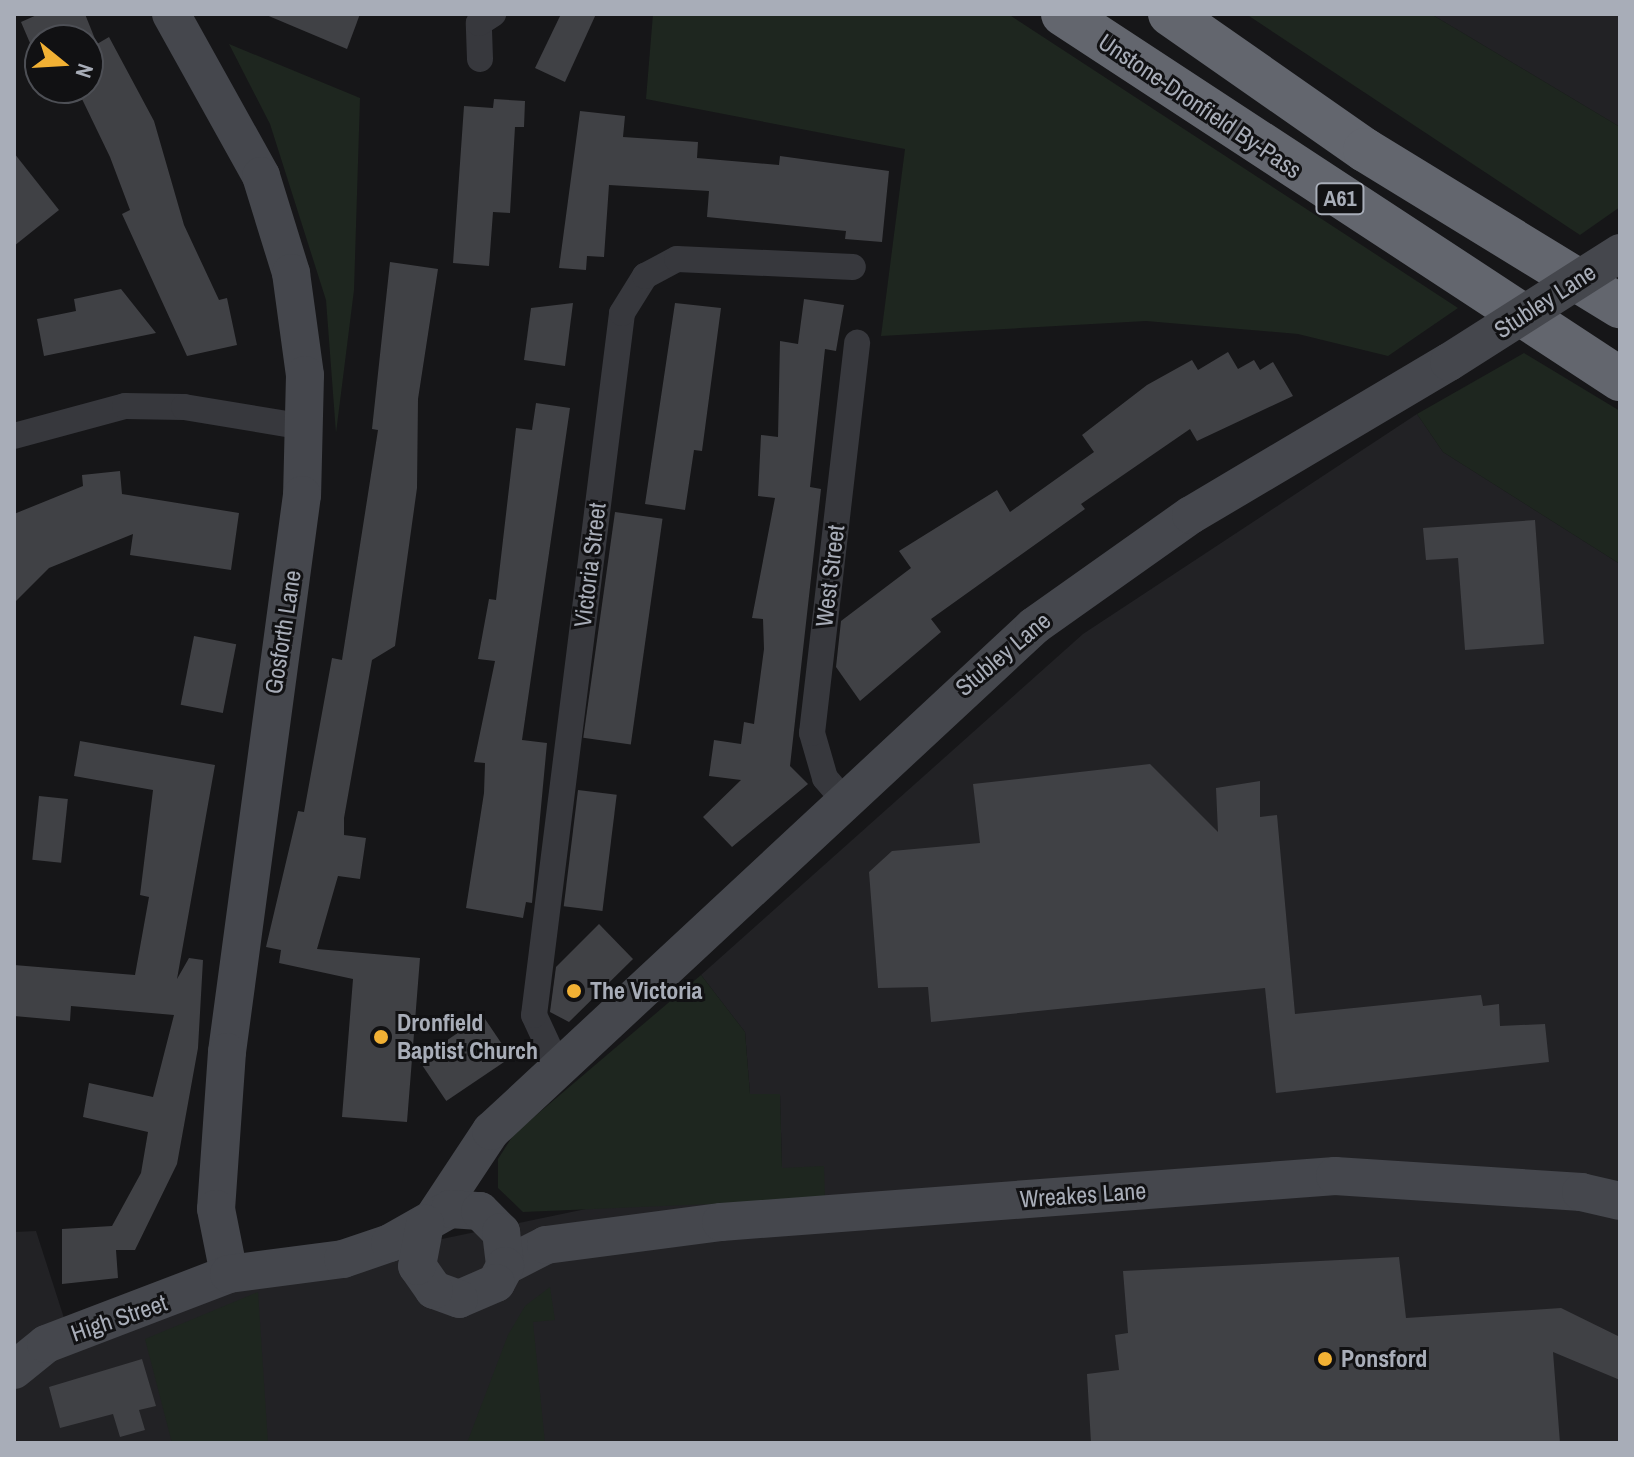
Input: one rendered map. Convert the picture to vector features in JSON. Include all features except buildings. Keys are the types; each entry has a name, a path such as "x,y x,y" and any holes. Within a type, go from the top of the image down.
{"highway":[{"name":"Unstone-Dronfield By-Pass","path":"1063,14 1620,379"},
{"name":"A61","path":"1170,14 1365,150 1620,306"}],"street":[{"name":"Gosforth Lane","path":"171,14 261,176 299,317 305,427 293,575 228,1038 216,1209 229,1274"},
{"path":"477,17 480,59"},
{"name":"Stubley Lane","path":"431,1219 491,1131 975,675 1097,579 1620,253"},
{"name":"Victoria Street","path":"558,1067 534,1015 622,313 645,276 677,259 853,267"},
{"name":"West Street","path":"844,800 825,778 812,733 857,343"},
{"path":"14,436 125,406 184,407 305,427"},
{"path":"470,1163 500,1239"},
{"name":"Wreakes Lane","path":"229,1274 343,1259 465,1207 500,1239 546,1245 721,1222 1335,1176 1581,1192 1620,1201"},
{"path":"424,1279 415,1252 431,1219"},
{"name":"Wreakes Lane","path":"343,1259 424,1279 446,1296 473,1297 496,1283 500,1239"},
{"name":"High Street","path":"14,1370 46,1344 229,1274"}],"shaded area":[{"path":"653,14 1008,14 1458,308 1388,356 1298,334 1146,321 881,336 905,149 646,99"},
{"path":"1246,14 1431,14 1620,127 1620,207 1580,235"},
{"path":"1431,14 1620,14 1620,127"},
{"path":"229,44 360,98 354,290 336,433 326,300 270,124"},
{"path":"1524,353 1620,411 1620,564 1443,452 1417,414"},
{"path":"1417,414 1443,452 1620,564 1620,1443 14,1443 14,1232 36,1231 64,1318 782,1168 780,1095 750,1094 745,1032 701,975 1083,634"},
{"path":"701,975 745,1032 750,1094 780,1094 782,1168 824,1166 825,1199 523,1212 498,1188 498,1159 514,1134"},
{"path":"550,1287 555,1320 533,1322 545,1443 467,1443 508,1335 525,1306"},
{"path":"258,1292 268,1443 172,1443 145,1339"}],"place":[{"name":"The Victoria","path":"574,991"},
{"name":"Dronfield Baptist Church","path":"381,1037"},
{"name":"Ponsford","path":"1325,1359"}]}
